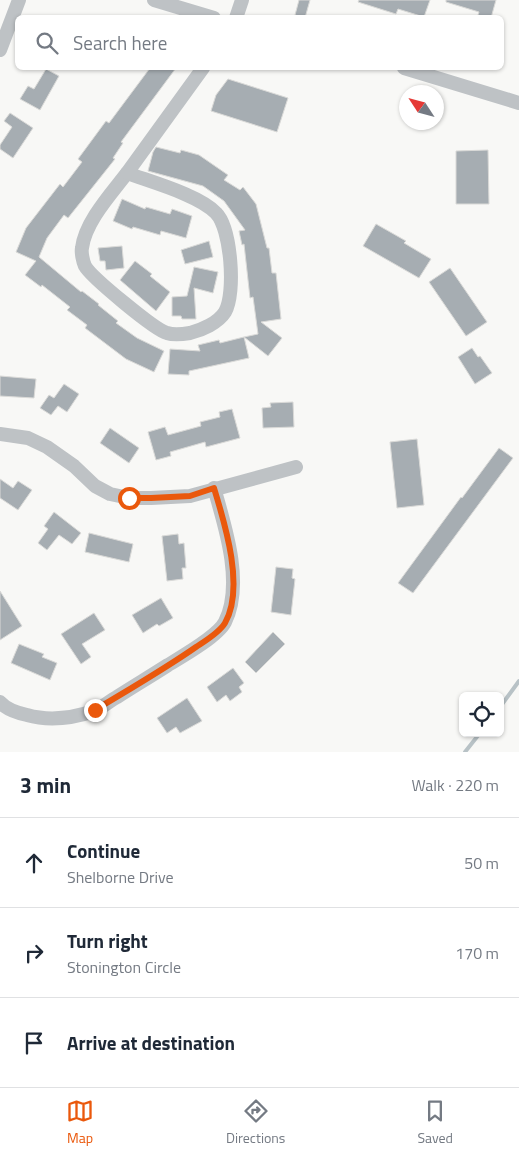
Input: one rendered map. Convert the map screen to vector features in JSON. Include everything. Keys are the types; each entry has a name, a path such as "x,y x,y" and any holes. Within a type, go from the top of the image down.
{"street":[{"path":"0,50 19,0"},
{"path":"154,0 204,15"},
{"path":"237,15 242,0"},
{"path":"127,174 203,202 218,214 231,257 231,289 225,312 209,327 189,334 167,333 142,318 86,267 82,248 89,225 201,70"},
{"path":"411,70 519,103"},
{"path":"0,434 28,438 48,447 74,466 95,486 110,494 129,498 190,496 296,467"},
{"path":"0,702 19,713 39,719 67,718 95,710 210,638 224,624 231,607 233,586 231,557 214,488"}],"building":[{"path":"299,0 310,0 306,15 295,15"},
{"path":"359,0 430,0 425,15 418,15 398,9 396,14 358,2"},
{"path":"446,0 496,0 492,15 478,15 479,12 446,2"},
{"path":"45,70 59,76 40,110 20,99 28,86 34,89"},
{"path":"149,70 175,70 121,142 123,143 113,158 115,159 68,218 64,215 47,238 39,257 81,292 99,304 118,321 116,323 137,338 164,351 154,372 126,359 85,328 87,325 67,310 70,307 42,285 41,287 25,275 36,261 16,252 26,228 60,184 63,187 82,162 78,159 106,121 109,123"},
{"path":"228,79 288,98 277,132 211,111 216,95"},
{"path":"10,113 33,128 13,158 0,149 0,145 12,127 4,121"},
{"path":"156,147 180,153 181,150 199,155 228,175 224,180 240,190 243,187 256,204 267,248 269,248 272,273 276,273 281,319 261,322 282,338 268,356 244,337 258,334 253,297 250,298 244,244 242,245 239,231 245,230 224,201 203,186 148,171"},
{"path":"488,150 489,204 456,204 456,151"},
{"path":"122,199 145,209 146,207 170,214 172,209 192,216 186,238 161,231 160,235 133,227 132,229 113,221"},
{"path":"376,224 406,241 404,243 431,259 419,278 363,246"},
{"path":"209,241 213,257 185,264 181,250"},
{"path":"122,246 124,268 106,270 105,261 100,261 98,248"},
{"path":"135,261 152,274 150,276 170,292 156,311 120,280"},
{"path":"194,267 218,272 213,293 194,288 196,319 182,319 181,316 172,316 172,297 187,296"},
{"path":"450,268 487,322 466,336 429,282"},
{"path":"244,337 249,358 189,371 189,375 168,374 170,349 200,351 198,345 219,340 220,343"},
{"path":"472,348 492,373 475,384 458,357"},
{"path":"0,376 36,379 34,398 0,396"},
{"path":"64,384 79,394 67,412 58,406 51,415 40,408 49,395 54,398"},
{"path":"293,402 294,427 263,428 262,408 271,407 270,403"},
{"path":"232,409 240,438 206,447 205,442 170,452 171,456 156,460 148,432 165,427 168,435 201,426 200,422 220,417 219,412"},
{"path":"110,428 139,448 129,463 100,443"},
{"path":"417,439 424,505 397,508 390,442"},
{"path":"499,448 513,458 413,593 398,583 461,497"},
{"path":"0,479 13,488 18,481 32,490 18,510 0,498"},
{"path":"54,512 81,533 72,544 59,535 47,550 38,543 48,529 44,526"},
{"path":"89,533 133,544 129,562 85,552"},
{"path":"178,534 179,544 184,543 186,568 182,568 183,579 167,581 162,536"},
{"path":"276,567 293,569 292,578 295,579 291,615 271,612"},
{"path":"0,591 22,626 0,640"},
{"path":"161,598 173,618 159,626 157,624 143,633 132,615"},
{"path":"94,613 105,630 82,644 91,657 81,664 61,634"},
{"path":"273,632 285,644 256,673 245,662"},
{"path":"19,644 44,654 42,657 57,663 50,680 11,663"},
{"path":"233,668 244,683 239,687 242,692 230,701 226,695 217,702 207,687"},
{"path":"187,698 202,721 180,733 176,727 167,733 157,718"}],"waterway":[{"path":"504,702 519,681"},
{"path":"465,752 477,737"}],"route":[{"path":"95,710 210,638 224,624 231,607 233,586 231,557 214,488 190,496 129,498"}]}
